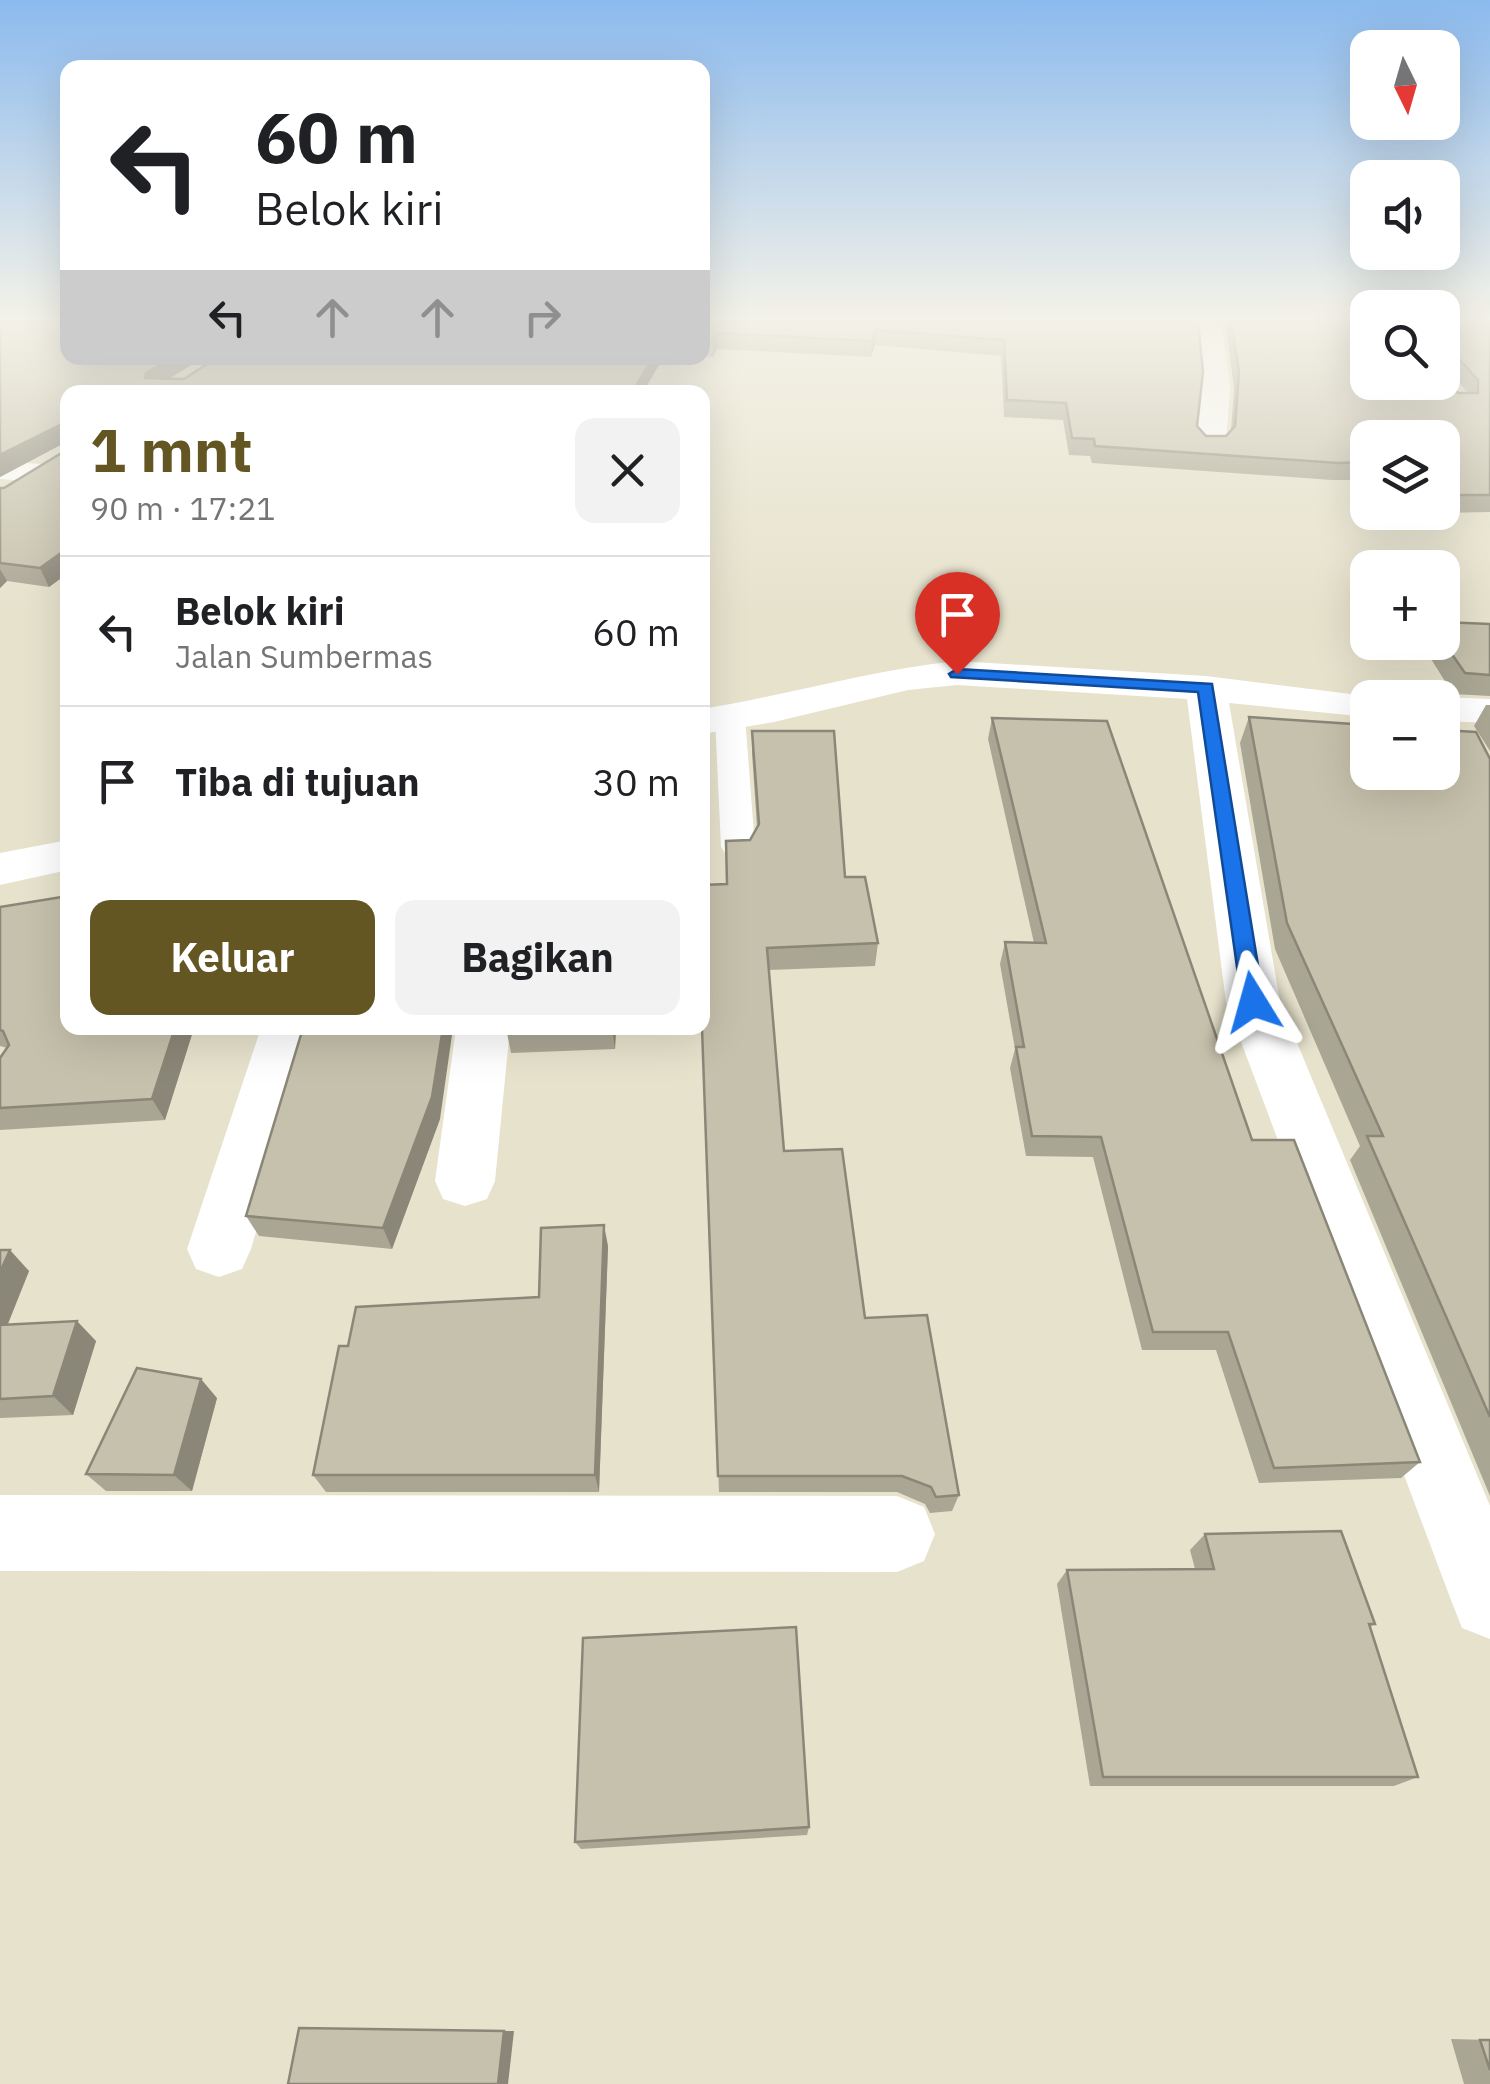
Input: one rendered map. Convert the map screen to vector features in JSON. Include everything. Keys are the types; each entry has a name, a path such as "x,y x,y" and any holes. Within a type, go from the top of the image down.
{"street":[{"path":"1211,443 1213,418"},
{"path":"0,495 60,458"},
{"path":"0,470 60,474"},
{"path":"716,719 932,674 1206,688 1350,703"},
{"path":"1206,688 1253,1002 1490,1600"},
{"path":"1460,709 1490,711"},
{"path":"0,868 60,856"},
{"path":"219,1250 286,1035"},
{"path":"465,1180 482,1035"},
{"path":"0,1533 897,1534"}],"lane":[{"path":"716,719 738,847"}],"building":[{"path":"0,418 60,418 60,425 0,455"},
{"path":"1069,418 1198,418 1197,426 1206,436 1226,436 1235,426 1236,418 1490,418 1490,495 1460,495 1460,420 1350,420 1350,463 1095,446 1094,439 1072,438"},
{"path":"60,454 60,554 40,568 0,563 0,488"},
{"path":"1460,623 1490,624 1490,675 1465,673 1456,660 1460,660"},
{"path":"1249,717 1350,724 1350,790 1460,790 1460,731 1476,732 1490,759 1490,1417 1367,1136 1383,1136 1287,923"},
{"path":"992,718 1107,721 1252,1140 1294,1140 1420,1462 1274,1468 1228,1332 1153,1332 1101,1137 1032,1136 1016,1047 1024,1047 1005,942 1046,943"},
{"path":"752,731 834,731 845,877 865,877 878,943 767,948 784,1151 842,1149 865,1318 927,1315 959,1495 936,1497 931,1487 902,1476 718,1476 702,1035 710,1035 710,885 727,884 726,841 750,840 759,824"},
{"path":"60,897 60,1035 173,1035 152,1099 0,1108 0,1058 9,1045 0,1030 0,907"},
{"path":"301,1035 442,1035 432,1097 383,1228 246,1216"},
{"path":"604,1225 595,1475 313,1475 339,1346 348,1346 356,1307 539,1297 541,1228"},
{"path":"0,1250 10,1250 0,1272"},
{"path":"77,1321 53,1396 0,1399 0,1325"},
{"path":"137,1368 201,1379 174,1475 86,1474"},
{"path":"1341,1531 1375,1624 1369,1624 1418,1777 1103,1777 1067,1570 1214,1569 1205,1534"},
{"path":"796,1627 809,1827 575,1842 583,1638"},
{"path":"299,2028 504,2031 498,2084 288,2084"},
{"path":"1480,2040 1490,2040 1490,2070"}],"route":[{"path":"957,674 1206,688 1253,1002"}]}
